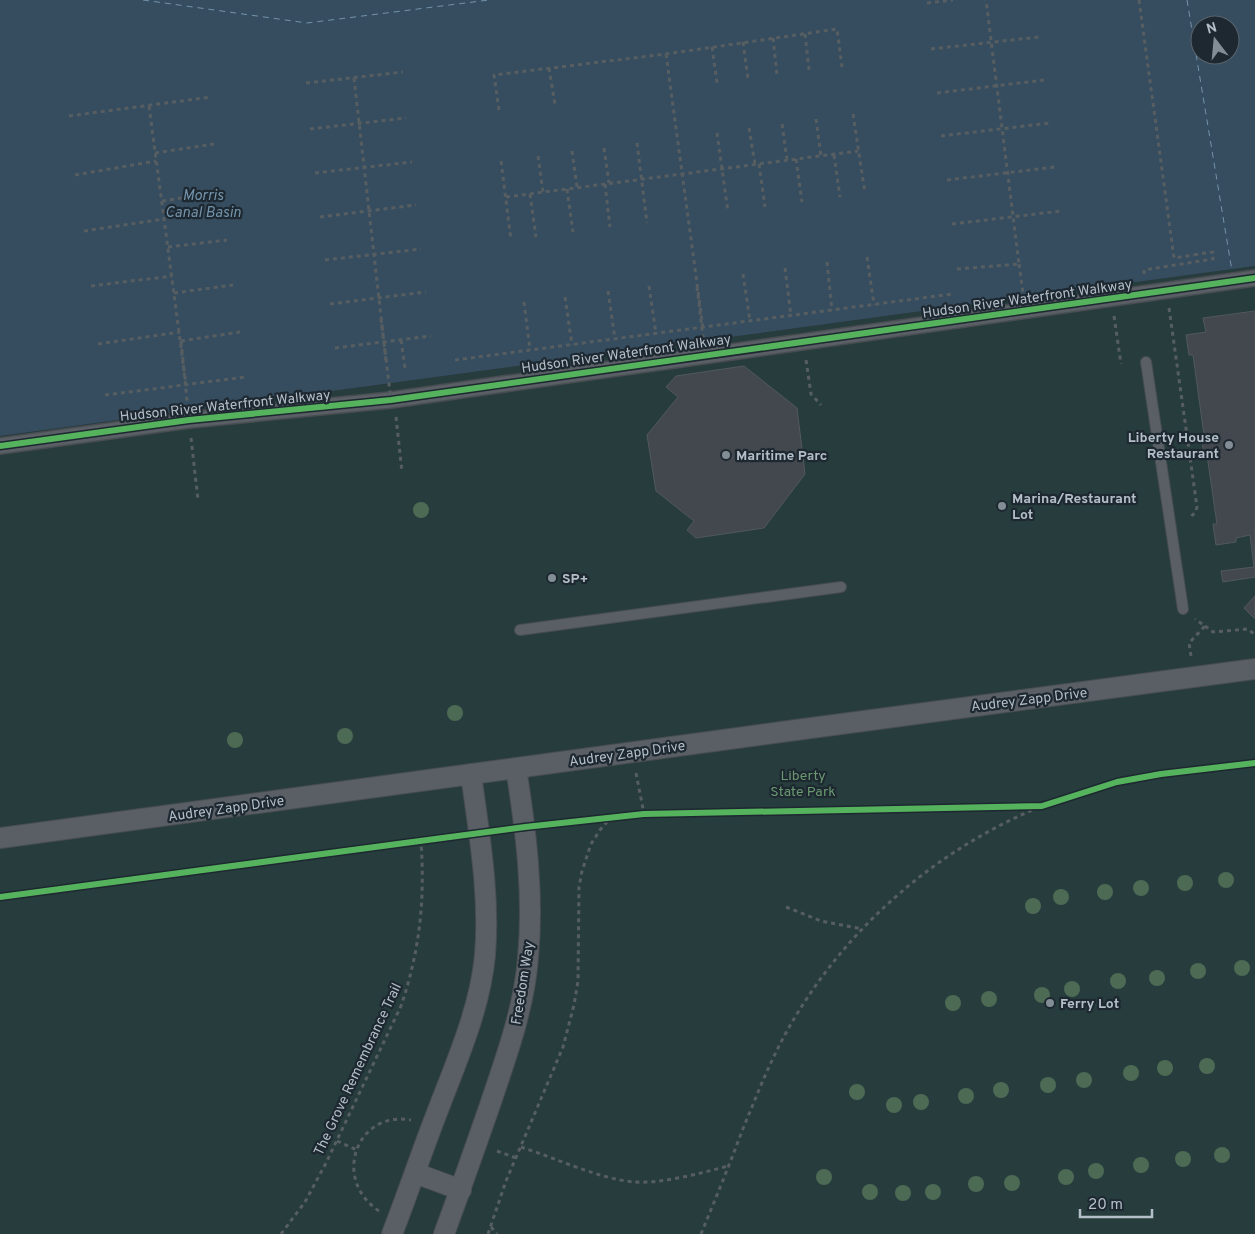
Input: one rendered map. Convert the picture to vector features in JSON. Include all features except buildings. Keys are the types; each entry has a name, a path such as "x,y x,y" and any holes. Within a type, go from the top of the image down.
{"street":[{"name":"Hudson River Waterfront Walkway","path":"0,446 189,420 392,400 705,354 803,342 1255,278"},
{"name":"Audrey Zapp Drive","path":"0,838 1255,670"},
{"name":"Freedom Way","path":"444,1234 507,1055 525,984 530,932 530,886 527,841 516,768"},
{"path":"392,1234 468,1032 476,1004 483,965 487,930 484,873 470,774"},
{"path":"415,1173 461,1190"}],"lane":[{"path":"1146,362 1183,609"},
{"path":"520,630 841,587"}],"path":[{"path":"927,3 952,0"},
{"path":"986,0 1025,310"},
{"path":"1139,0 1174,258 1213,252 1213,259 1144,270 1145,294"},
{"path":"499,110 494,75 666,54 837,29 842,67"},
{"path":"805,34 809,70"},
{"path":"931,49 1039,37"},
{"path":"773,38 777,75"},
{"path":"743,42 748,79"},
{"path":"712,47 717,83"},
{"path":"666,54 702,328"},
{"path":"549,68 555,105"},
{"path":"306,83 403,72"},
{"path":"354,78 386,361"},
{"path":"937,93 1044,80"},
{"path":"69,116 211,97"},
{"path":"149,106 186,385"},
{"path":"853,114 865,193"},
{"path":"310,129 406,118"},
{"path":"816,119 821,156"},
{"path":"942,136 1050,123"},
{"path":"782,124 788,160"},
{"path":"749,128 765,207"},
{"path":"717,133 728,212"},
{"path":"637,143 647,222"},
{"path":"155,153 214,144"},
{"path":"604,148 610,227"},
{"path":"572,150 577,187"},
{"path":"506,197 858,151"},
{"path":"834,154 840,197"},
{"path":"538,156 542,192"},
{"path":"796,159 802,202"},
{"path":"75,174 156,161"},
{"path":"501,161 511,240"},
{"path":"315,173 412,162"},
{"path":"947,180 1055,167"},
{"path":"567,189 573,232"},
{"path":"162,201 221,192"},
{"path":"530,194 536,237"},
{"path":"320,217 416,205"},
{"path":"952,224 1061,212"},
{"path":"84,231 164,219"},
{"path":"957,269 1019,264 1015,231"},
{"path":"168,247 227,240"},
{"path":"324,260 421,249"},
{"path":"1186,256 1194,255"},
{"path":"867,257 874,305"},
{"path":"826,262 832,310"},
{"path":"785,268 791,316"},
{"path":"743,274 750,321"},
{"path":"91,286 172,276"},
{"path":"174,293 233,286"},
{"path":"649,286 656,334"},
{"path":"697,287 705,354"},
{"path":"1166,290 1197,508 1191,516"},
{"path":"330,304 426,292"},
{"path":"608,292 614,339"},
{"path":"455,360 952,294"},
{"path":"565,297 572,345"},
{"path":"1112,298 1122,364"},
{"path":"524,302 530,350"},
{"path":"381,319 402,472"},
{"path":"98,344 180,332"},
{"path":"181,341 240,332"},
{"path":"335,348 431,336"},
{"path":"401,340 405,368"},
{"path":"181,341 198,500"},
{"path":"803,342 811,394 820,405"},
{"path":"105,396 246,377"},
{"path":"1183,609 1213,632 1248,630 1255,635"},
{"path":"1194,678 1189,643 1205,626"},
{"path":"632,753 644,814 1042,806"},
{"path":"701,1234 764,1077 790,1024 820,979 862,929 920,876 946,857 976,839 1042,806 1117,782 1161,774 1255,764"},
{"path":"488,1234 506,1181 563,1047 578,981 579,887 582,871 592,844 600,830 612,816"},
{"path":"786,906 795,912 821,921 862,929"},
{"path":"336,1141 357,1150"},
{"path":"521,1146 605,1176 636,1182 667,1179 728,1166"},
{"path":"491,1226 497,1234"}],"green space":[{"name":"Liberty State Park","path":"1255,266 1255,1234 0,1234 0,436"}],"water":[{"name":"Morris Canal Basin","path":"0,0 1255,0 1255,266 0,436"}],"ferry route":[{"path":"143,0 307,23 489,0"},
{"path":"1187,0 1232,271"}],"cycle path":[{"path":"0,446 189,420 391,400 1255,278"},
{"path":"0,897 525,827 644,814 1042,806 1117,782 1161,774 1255,763"}],"place":[{"name":"Liberty House Restaurant","path":"1229,445"},
{"name":"Maritime Parc","path":"726,455"},
{"name":"Marina/Restaurant Lot","path":"1002,506"},
{"name":"SP+","path":"552,578"},
{"name":"Ferry Lot","path":"1050,1003"}]}
